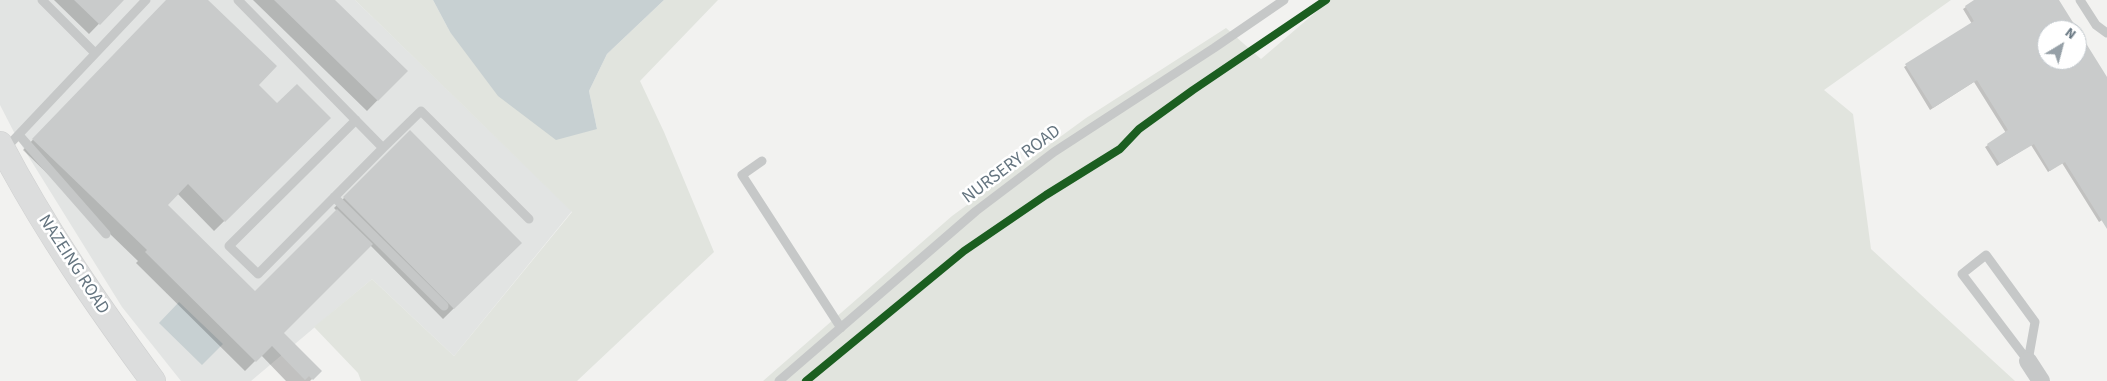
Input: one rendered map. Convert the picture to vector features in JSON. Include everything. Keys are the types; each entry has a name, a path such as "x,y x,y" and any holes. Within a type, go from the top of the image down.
{"main road":[{"name":"NAZEING ROAD","path":"7,143 44,224 105,316 153,381"}],"street":[{"path":"2028,361 2041,381"}],"lane":[{"path":"42,0 95,53"},
{"path":"106,234 7,143 146,0"},
{"path":"238,0 383,148"},
{"name":"NURSERY ROAD","path":"779,381 976,211 1054,152 1284,0"},
{"path":"2080,0 2096,25 2107,33"},
{"path":"356,120 229,246 258,274 421,111 529,219"},
{"path":"762,161 742,176 841,328"},
{"path":"334,197 444,306"},
{"path":"1986,255 2035,322 2028,361 1962,274 1986,255"}],"shaded area":[{"path":"0,0 355,0 572,211 454,356 372,279 251,381 181,381 122,307 17,138 0,105"},
{"path":"355,0 433,0 450,32 597,129 589,91 607,54 664,0 718,0 640,81 664,132 714,252 577,381 361,381 358,373 314,327 372,279 454,356 572,212"},
{"path":"433,0 664,0 607,54 589,91 597,129 556,140 498,96 450,32"},
{"path":"1330,0 1951,0 1824,90 1853,114 1871,249 2015,381 763,381 952,216 1086,118 1226,28 1261,59"},
{"path":"179,302 223,344 202,365 159,323"}],"building":[{"path":"74,0 124,0 100,25"},
{"path":"166,0 208,0 277,66 259,85 277,103 297,84 331,118 225,222 188,184 168,205 255,291 337,209 373,244 284,333 322,371 313,380 309,376 305,380 272,346 256,362 145,252 147,250 32,139"},
{"path":"274,0 335,0 408,71 378,101"},
{"path":"1974,0 2059,0 2071,20 2037,20 2037,70 2087,70 2087,45 2107,77 2107,229 2065,162 2050,171 2034,144 2000,164 1987,144 2008,130 1977,80 1933,108 1905,64 1974,21 1965,6"},
{"path":"410,130 522,243 454,309 343,197"}],"cycle path":[{"path":"806,381 964,251 1046,195 1120,149 1139,129 1326,0"}]}
